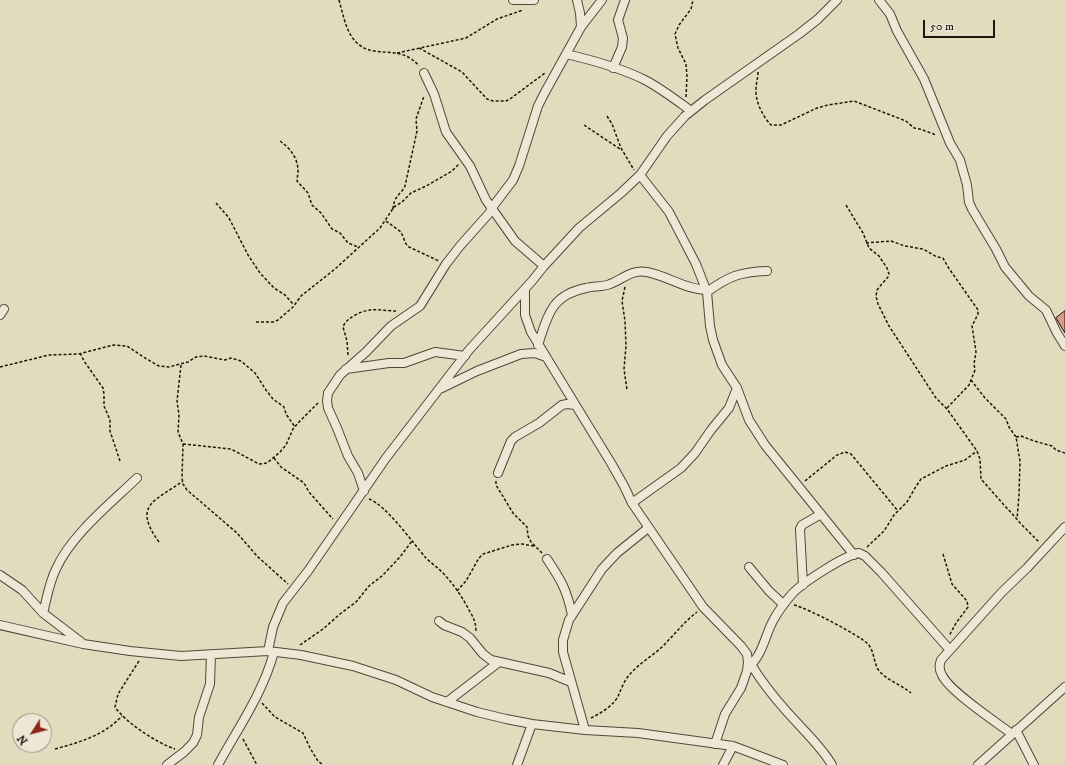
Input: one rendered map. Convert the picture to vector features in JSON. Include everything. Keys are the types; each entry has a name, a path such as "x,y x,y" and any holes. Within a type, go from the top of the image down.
{"street":[{"path":"513,0 534,0"},
{"path":"577,0 581,27"},
{"path":"364,491 358,473 348,456 328,408 328,393 336,379 366,352 391,326 420,306 446,264 492,209 513,180 519,166 538,106 581,27 602,0"},
{"path":"613,68 622,47 623,38 618,20 624,0"},
{"path":"218,765 257,697 269,671 276,619 283,603 308,572 386,458 464,356 579,228 622,193 639,176 667,136 685,116 688,109 705,100 818,19 837,0"},
{"path":"879,0 890,14 897,31 924,79 949,140 960,160 967,185 969,202 972,209 1006,267 1029,296 1046,310 1054,328 1065,346"},
{"path":"566,54 586,59 645,80 670,95 688,109"},
{"path":"424,73 434,94 446,132 465,159 492,209 515,241 544,266"},
{"path":"639,176 669,212 696,264 706,291 713,340 722,365 738,388 745,412 755,431 821,514 857,554 865,556 881,572 948,647"},
{"path":"538,345 548,315 553,306 559,300 579,289 608,285 636,272 646,272 670,279 694,290 706,291 732,276 742,273 767,271"},
{"path":"525,289 525,316 531,332 611,463 632,503 648,528 703,607 741,646 747,654 750,665 761,681 774,698 816,744 832,765"},
{"path":"348,367 404,363 435,352 464,356"},
{"path":"440,389 477,371 521,354 535,353 546,357"},
{"path":"632,503 681,468 696,453 711,430 729,408 738,388"},
{"path":"498,473 511,441 515,437 539,423 562,405 575,405"},
{"path":"44,613 50,585 62,557 81,532 137,478"},
{"path":"803,585 800,529 802,525 821,514"},
{"path":"1034,765 1014,732 967,701 948,684 942,676 940,669 941,660 948,647 974,624 1002,592 1027,568 1065,527"},
{"path":"584,726 563,652 563,640 569,620 602,569 617,553 648,528"},
{"path":"716,744 725,714 741,688 750,665 760,651 773,620 784,604 792,594 803,585 838,562 857,554"},
{"path":"547,559 562,582 570,603 572,615"},
{"path":"749,568 777,600 784,604"},
{"path":"0,575 22,590 44,613 83,644"},
{"path":"439,621 444,625 462,632 470,638 483,654 491,660 549,673 571,682"},
{"path":"0,624 83,644 143,652 181,656 271,652 300,656 353,666 396,680 432,697 477,712 506,719 532,724 584,726 733,746 783,765"},
{"path":"167,765 193,743 197,735 199,717 210,684 211,654"},
{"path":"447,702 499,662"},
{"path":"978,765 1065,686"},
{"path":"517,765 532,724"},
{"path":"723,765 733,746"}],"path":[{"path":"339,0 347,28 357,44 373,51 402,54 414,60 424,73"},
{"path":"688,109 686,64 678,48 675,34 679,25 691,9 693,0"},
{"path":"397,53 466,38 497,19 526,8"},
{"path":"418,48 462,72 473,82 482,95 493,101 510,99 546,73"},
{"path":"757,63 758,78 756,97 764,116 771,125 781,125 823,106 854,101 906,121 914,128 920,128 949,140"},
{"path":"393,208 394,199 405,186 417,132 416,119 425,94"},
{"path":"607,116 612,124 622,150 639,176"},
{"path":"584,124 622,150"},
{"path":"280,141 288,146 293,153 298,172 297,182 308,194 312,205 321,213 332,229 340,233 348,243 358,247"},
{"path":"256,322 273,322 278,320 301,296 380,228 393,208 402,202 410,193 426,186 452,171 465,159"},
{"path":"216,203 229,218 248,255 260,274 274,288 285,295 294,305"},
{"path":"846,205 863,234 868,248 878,254 889,274 887,279 877,290 876,296 882,312 896,338 936,398 947,409 977,451 980,458 982,479 1017,519 1045,547"},
{"path":"385,221 401,232 406,244 409,247 446,264"},
{"path":"866,244 891,240 905,246 923,250 937,257 941,257 944,259 978,310 978,314 972,326 976,352 974,364 976,368 971,380 960,396 947,409"},
{"path":"626,276 622,301 625,321 626,346 624,369 627,390"},
{"path":"348,367 347,341 343,330 345,322 370,310 397,311"},
{"path":"0,367 49,355 80,353 113,344 127,346 160,366 169,367 181,365 196,357 204,356 216,359 230,358 241,361 255,374 273,399 284,407 286,414 295,426"},
{"path":"80,353 102,388 104,394 104,406 110,420 110,431 120,461"},
{"path":"181,365 177,401 179,415 178,432 183,444 183,481 187,490 237,533 257,556 294,589"},
{"path":"971,380 985,398 1006,419 1016,437 1020,461 1017,519"},
{"path":"183,444 231,449 259,464 268,463 286,445 295,426 328,393"},
{"path":"1016,437 1021,436 1034,442 1052,446 1056,450 1065,453"},
{"path":"857,554 875,541 884,531 898,511 907,502 921,479 946,466 965,460 977,451"},
{"path":"798,486 837,455 845,452 851,454 898,511"},
{"path":"274,458 281,467 304,483 309,492 340,526"},
{"path":"498,473 496,485 513,513 527,527 528,536 534,546 547,559"},
{"path":"159,542 150,530 147,522 149,506 158,496 183,481"},
{"path":"359,498 370,499 378,504 426,557 442,572 471,612 475,623 476,646"},
{"path":"299,646 323,629 356,602 369,586 382,576 400,557 412,541"},
{"path":"457,591 466,581 479,558 483,554 512,545 522,544 534,546"},
{"path":"942,554 952,584 967,600 968,604 968,607 950,633 948,647"},
{"path":"784,604 797,606 859,638 868,645 879,671 911,693"},
{"path":"584,726 604,711 619,694 619,690 630,674 661,648 678,629 703,607"},
{"path":"143,652 118,694 115,707 122,716 154,740 184,752"},
{"path":"257,697 275,717 303,733 318,761 323,765"},
{"path":"55,749 87,740 110,727 122,716"},
{"path":"238,730 257,765"}],"building":[{"path":"1065,311 1065,333 1056,318"}]}
